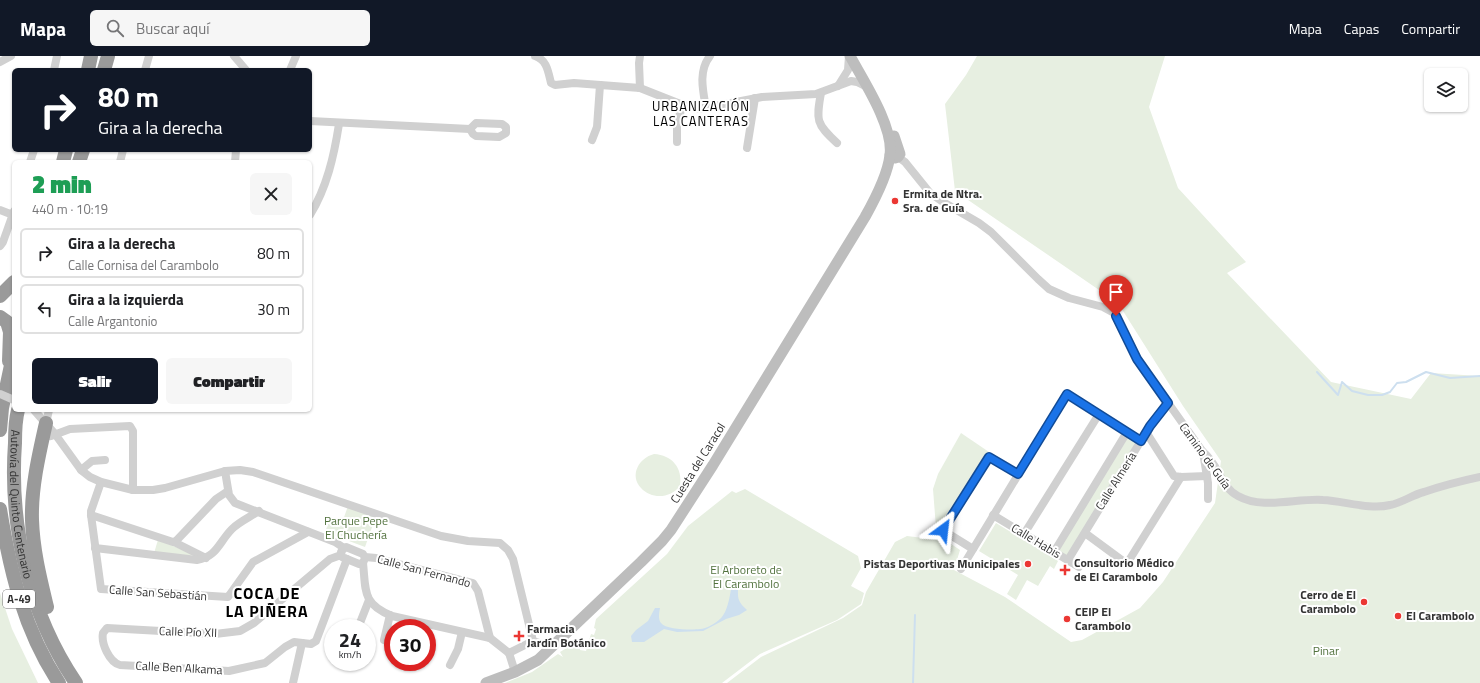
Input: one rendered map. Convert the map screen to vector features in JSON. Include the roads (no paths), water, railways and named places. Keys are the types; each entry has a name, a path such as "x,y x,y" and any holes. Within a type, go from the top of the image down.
{"highway":[{"path":"88,68 91,56"},
{"path":"105,68 108,56"},
{"path":"0,296 12,284"},
{"path":"0,317 7,322 10,332 8,344 10,369"},
{"name":"Autovía del Quinto Centenario","path":"0,430 2,408 12,360"},
{"name":"Autovía del Quinto Centenario","path":"18,412 14,456 14,487 16,518 23,559 37,606 48,634 76,683"},
{"path":"47,414 35,479 32,518 34,545 40,578 56,648"},
{"name":"Autovía del Quinto Centenario","path":"0,509 7,551 17,593 33,633 59,683"}],"main road":[{"name":"Cuesta del Caracol","path":"486,683 534,663 553,647 662,541 671,530 714,465 849,243 873,201 896,153 879,110 850,56"},
{"path":"856,56 887,113 896,153"}],"street":[{"path":"0,62 11,56"},
{"path":"54,68 57,56"},
{"path":"146,68 149,56"},
{"path":"234,56 244,68"},
{"path":"291,68 296,56"},
{"path":"534,56 544,62 552,84 600,84 640,88 683,105 700,109 755,98 799,96 821,93 851,81 857,82 867,88"},
{"path":"640,56 640,88"},
{"path":"706,108 702,77 705,63 710,56"},
{"path":"838,86 848,70 850,56"},
{"path":"592,140 597,127 600,84"},
{"path":"821,93 818,112 819,121 822,128 837,143"},
{"path":"747,148 755,98"},
{"path":"677,142 677,122 683,105"},
{"path":"312,121 339,124 470,129"},
{"path":"312,211 326,180 333,156 339,124"},
{"name":"Camino de Guía","path":"896,153 930,193 979,223 999,239 1049,289 1070,298 1103,307 1114,313 1137,359 1202,452 1212,461 1224,482 1232,492 1244,499 1259,502 1322,500 1381,506 1396,503 1423,492 1480,478"},
{"path":"0,210 12,213"},
{"path":"0,246 3,242 12,216"},
{"path":"0,394 12,399"},
{"path":"961,569 1067,394 1141,441"},
{"name":"Calle Almería","path":"1068,560 1146,432 1168,403"},
{"path":"47,414 56,434 81,470 90,477 101,482 133,490 159,490 225,472 240,470 258,473 441,536 468,541 497,542 503,544 508,550 512,560 533,641"},
{"path":"1024,534 1099,414"},
{"path":"42,440 70,429 130,426 133,431 133,490"},
{"name":"Calle Almería","path":"1054,552 1127,432"},
{"path":"1146,432 1173,474 1181,477 1206,476"},
{"path":"1202,452 1208,499"},
{"path":"973,549 944,531 943,528 989,457 1018,474"},
{"path":"81,470 92,461 105,460"},
{"path":"225,472 228,491 233,501 335,542 344,554 359,564 364,560"},
{"path":"1085,533 1126,563 1130,561 1181,477"},
{"path":"101,482 91,511 95,548 197,560 206,558 214,552 234,527 259,511"},
{"path":"174,542 218,497 228,491"},
{"path":"91,515 174,542 206,558"},
{"name":"Calle Habis","path":"994,515 1079,567"},
{"name":"Calle San Sebastián","path":"95,548 101,589 228,597 253,562 308,532"},
{"path":"344,554 346,548 363,554 366,591 369,600 375,607 401,619"},
{"name":"Calle Pío XII","path":"120,665 112,660 103,642 102,636 105,629 214,634 240,631 254,623 330,559 344,554"},
{"name":"Calle Ben Alkama","path":"120,665 229,671 265,663 294,641 311,644 317,640 344,554"},
{"name":"Calle San Fernando","path":"364,560 473,583 478,591 490,638"},
{"path":"362,619 369,600"},
{"path":"389,619 390,615"},
{"path":"436,628 490,638 509,653 515,672"},
{"path":"450,665 458,649 462,632"},
{"path":"509,653 533,641 553,647"},
{"path":"293,683 302,643"}],"water":[{"path":"732,581 737,582 740,603 747,610 739,615 726,619 703,631 677,632 664,629 644,642 632,642 631,636 648,621 655,608 660,608 660,621 668,627 680,629 702,629 713,624 723,616 725,612 729,602"}],"waterway":[{"path":"1317,372 1338,395 1342,382 1352,391 1368,395 1382,395 1390,392 1397,383 1406,382 1426,372 1450,378 1480,376"},
{"path":"913,683 915,615"}],"place":[{"name":"Ermita de Ntra. Sra. de Guía","path":"895,201"},
{"name":"Pistas Deportivas Municipales","path":"1028,564"},
{"name":"Consultorio Médico de El Carambolo","path":"1065,570"},
{"name":"Cerro de El Carambolo","path":"1364,602"},
{"name":"El Carambolo","path":"1398,616"},
{"name":"CEIP El Carambolo","path":"1067,619"},
{"name":"Farmacia Jardín Botánico","path":"519,636"}],"district":[{"name":"URBANIZACIÓN LAS CANTERAS","path":"701,114"},
{"name":"COCA DE LA PIÑERA","path":"267,602"}],"park label":[{"name":"Parque Pepe El Chuchería","path":"356,528"},
{"name":"El Arboreto de El Carambolo","path":"746,577"},
{"name":"Pinar","path":"1326,651"}]}
